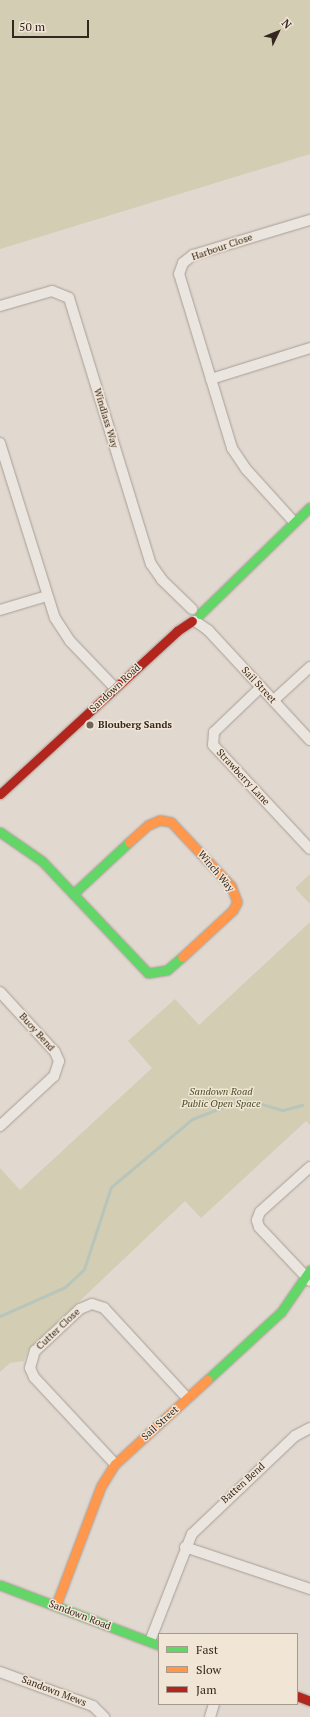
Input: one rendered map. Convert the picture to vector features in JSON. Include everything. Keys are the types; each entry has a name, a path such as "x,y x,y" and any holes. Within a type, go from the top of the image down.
{"street":[{"name":"Harbour Close","path":"294,522 237,458 179,274 182,265 193,256 310,220"},
{"name":"Windlass Way","path":"0,306 52,291 68,298 151,564 194,615"},
{"path":"212,380 310,348"},
{"path":"0,444 47,596 62,631 115,688"},
{"name":"Sandown Road","path":"0,794 310,507"},
{"path":"0,610 47,596"},
{"name":"Sail Street","path":"194,615 310,740"},
{"path":"274,700 310,667"},
{"name":"Strawberry Lane","path":"261,687 214,732 213,745 310,849"},
{"name":"Winch Way","path":"0,832 42,860 73,894 143,969 153,974 168,970 233,910 237,902 231,886 181,830 171,822 160,820 148,825 73,894"},
{"name":"Buoy Bend","path":"0,992 55,1052 59,1061 54,1076 0,1126"},
{"path":"308,1276 259,1227 257,1220 260,1212 310,1167"},
{"name":"Sail Street","path":"56,1606 102,1486 115,1464 281,1312 308,1276"},
{"name":"Cutter Close","path":"115,1464 34,1377 30,1368 35,1351 80,1309 92,1304 104,1308 187,1398"},
{"name":"Batten Bend","path":"154,1643 185,1547 194,1530 211,1512 294,1436 310,1428"},
{"path":"185,1547 310,1589"},
{"name":"Sandown Road","path":"0,1585 154,1643"},
{"name":"Sandown Mews","path":"0,1672 93,1706 104,1717"},
{"path":"298,1696 310,1701"},
{"path":"210,1717 214,1705"}],"green space":[{"path":"0,0 310,0 310,154 0,249"},
{"path":"310,874 310,904 295,888"},
{"name":"Sandown Road Public Open Space","path":"310,922 310,1125 306,1121 201,1218 185,1201 29,1349 24,1361 10,1363 0,1372 0,1168 20,1190 152,1068 128,1041 175,999 199,1025"}],"waterway":[{"path":"0,1316 65,1287 84,1269 111,1187 192,1119 234,1103 251,1101 283,1110 302,1105"}],"traffic: fast":[{"path":"200,614 310,507"},
{"path":"0,832 42,861 148,973 167,970 182,957"},
{"path":"73,894 129,842"},
{"path":"207,1380 281,1312 310,1270"},
{"path":"0,1585 158,1645"}],"traffic: slow":[{"path":"129,842 148,825 160,820 171,822 231,886 237,902 233,910 182,957"},
{"path":"56,1605 101,1486 115,1464 207,1380"}],"traffic: jam":[{"path":"0,794 177,631 192,621"},
{"path":"298,1696 310,1701"}],"place":[{"name":"Blouberg Sands","path":"90,725"}]}
